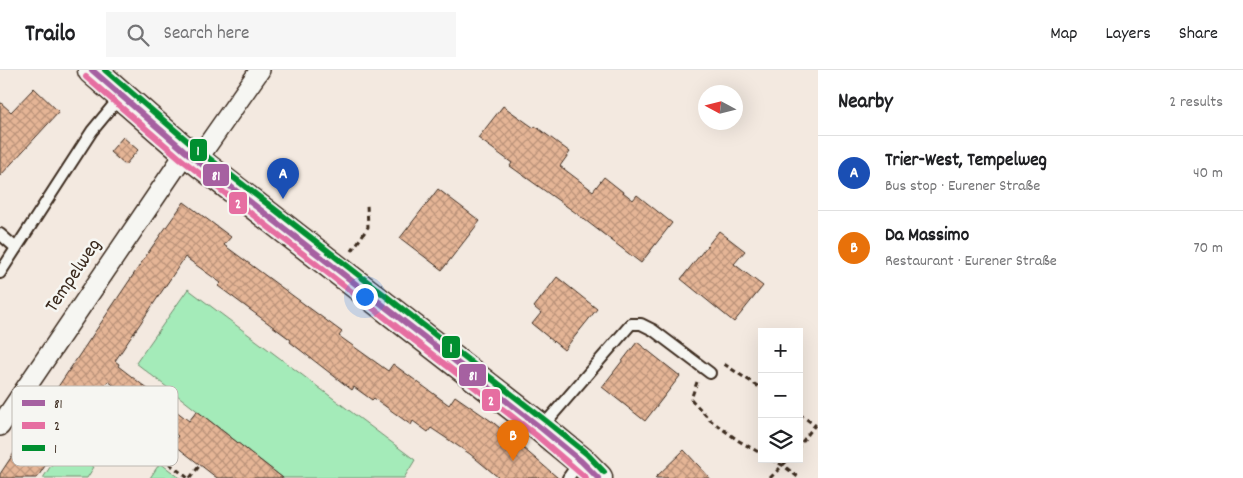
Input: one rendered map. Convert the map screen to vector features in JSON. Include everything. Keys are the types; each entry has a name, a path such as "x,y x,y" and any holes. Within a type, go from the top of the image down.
{"street":[{"path":"92,70 191,156 541,428 582,472"},
{"name":"Tempelweg","path":"28,386 191,156 260,70"},
{"name":"Tempelweg","path":"0,426 12,408"}],"lane":[{"path":"0,273 92,131 121,96"},
{"path":"0,234 16,248"},
{"path":"541,428 631,324 641,324 653,330 708,372"}],"path":[{"path":"367,204 368,227"},
{"path":"758,386 717,359 708,372 696,382 690,399 710,420 739,441 758,452"},
{"path":"803,417 817,426 803,442"},
{"path":"779,463 798,478"},
{"path":"770,478 786,463"},
{"path":"173,466 189,478 200,465"}],"green space":[{"path":"188,289 415,460 404,478 283,478 178,396 178,386 165,386 136,363"},
{"path":"51,466 94,467 87,478 43,478"},
{"path":"158,466 164,466 180,478 150,478"}],"building":[{"path":"34,88 59,112 0,176 0,102 11,112"},
{"path":"503,106 534,128 535,126 570,152 560,166 593,191 604,177 633,200 637,195 672,223 641,263 576,213 510,166 512,163 478,138"},
{"path":"123,137 138,150 125,165 110,152"},
{"path":"438,189 480,221 442,270 400,238"},
{"path":"184,202 231,237 224,245 342,332 339,336 388,371 393,364 449,405 455,396 494,423 558,478 499,478 470,454 431,428 428,432 413,421 411,425 374,398 372,400 354,387 352,390 290,342 291,340 218,286 221,283 185,257 115,361 119,364 118,366 144,386 114,386 108,381 105,386 59,386"},
{"path":"719,231 745,251 734,264 763,286 734,322 681,279"},
{"path":"557,277 597,309 564,350 532,324 541,313 534,307"},
{"path":"637,342 680,376 645,421 602,387"},
{"path":"197,411 283,478 217,478 178,448 178,412 189,421"},
{"path":"684,450 710,478 655,478"},
{"path":"12,456 12,466 45,466 37,478 0,478 0,474"}],"transit line":[{"name":"81","path":"92,70 186,152 541,428 581,461 598,478"},
{"name":"1","path":"105,70 192,145 546,421 587,454 604,472"},
{"name":"2","path":"86,77 181,159 536,435 586,478"}],"place":[{"name":"Trier-West, Tempelweg","path":"283,199"},
{"name":"Da Massimo","path":"513,461"}]}
